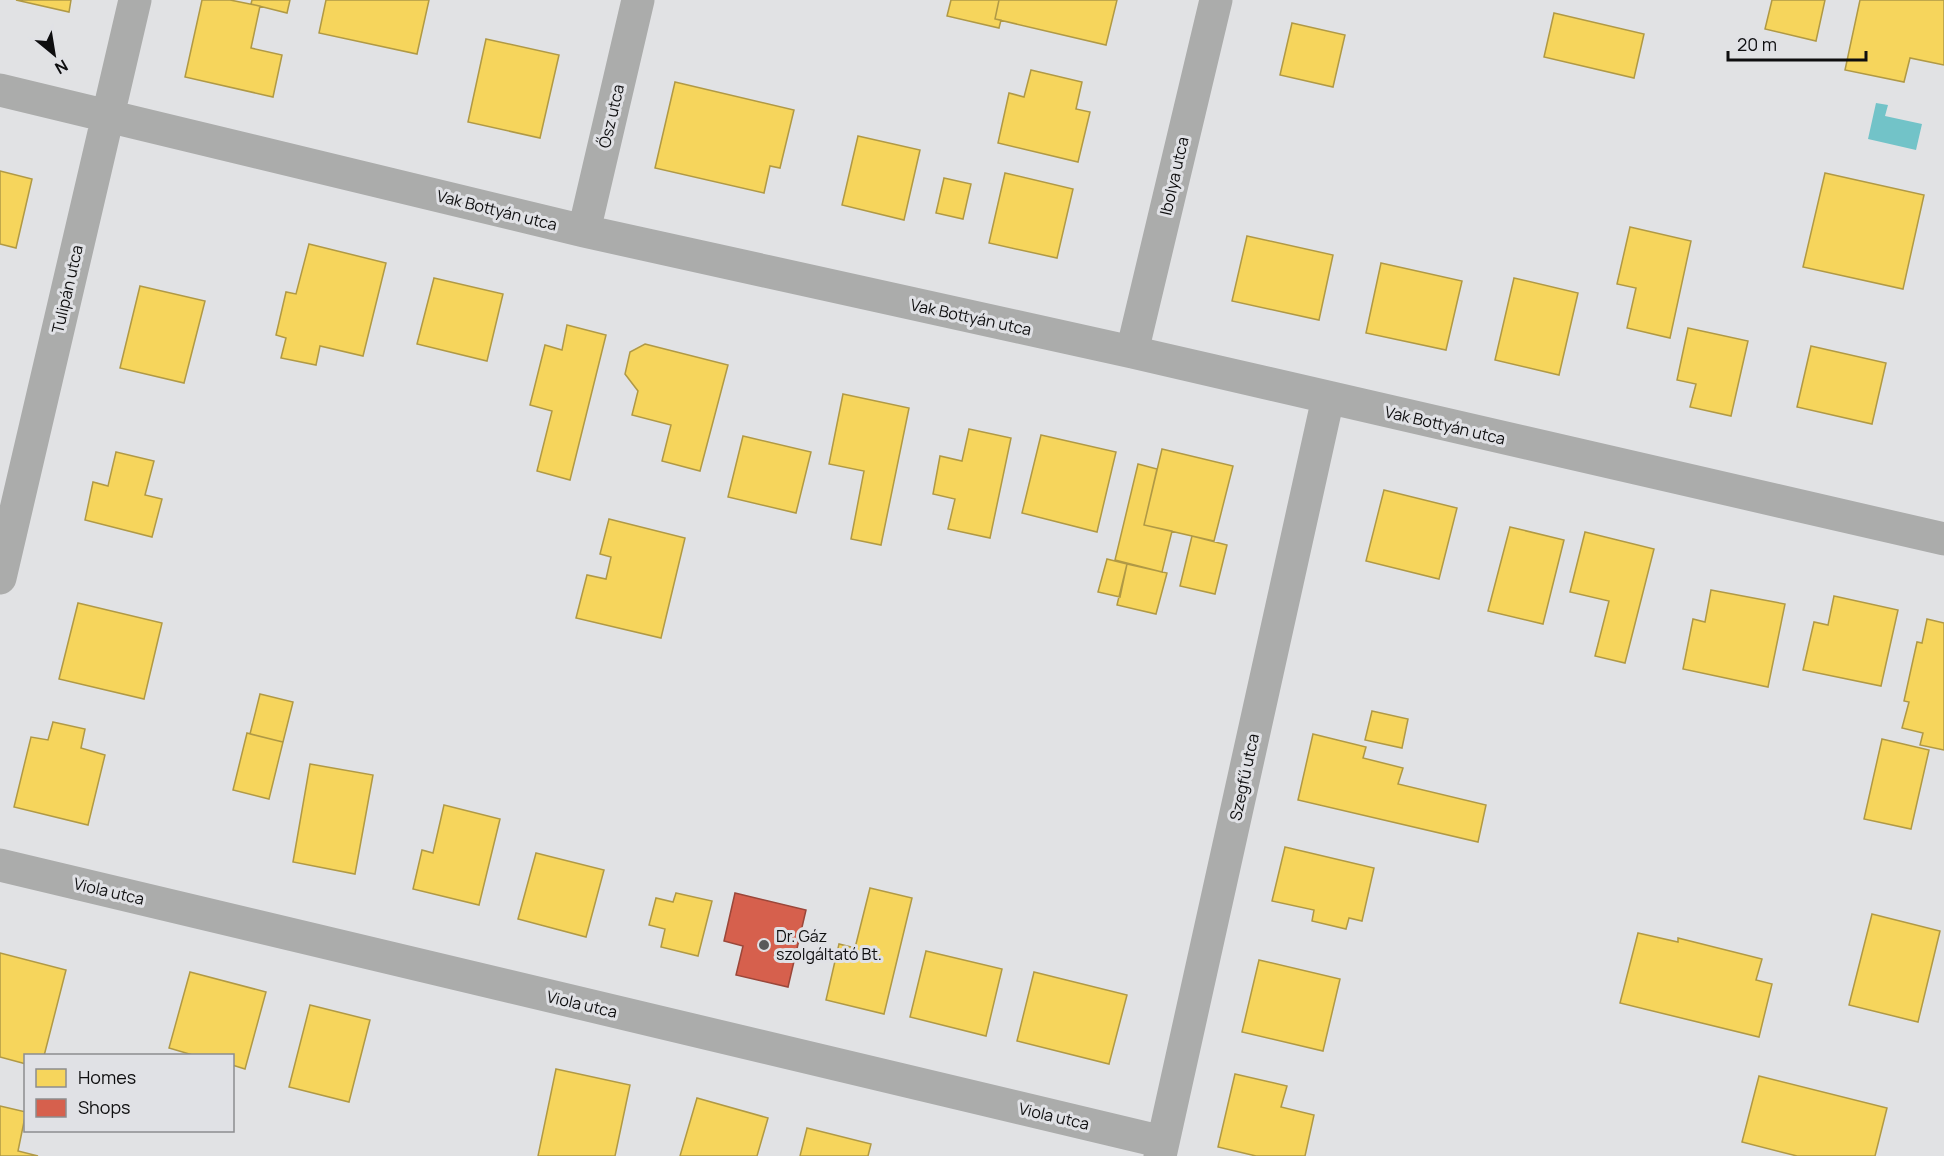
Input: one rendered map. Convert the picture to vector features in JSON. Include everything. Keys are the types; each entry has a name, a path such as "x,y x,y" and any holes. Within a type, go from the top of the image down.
{"street":[{"name":"Tulipán utca","path":"0,578 135,0"},
{"name":"Ősz utca","path":"584,231 638,0"},
{"name":"Ibolya utca","path":"1132,352 1216,0"},
{"name":"Vak Bottyán utca","path":"0,90 584,231 1132,352 1944,539"},
{"name":"Szegfű utca","path":"1162,1149 1328,398"},
{"name":"Viola utca","path":"0,865 1162,1149"}],"water":[{"path":"1876,103 1888,105 1885,116 1922,124 1916,150 1868,139"}],"building: Homes":[{"path":"16,0 71,0 69,12"},
{"path":"202,0 230,0 260,6 251,48 282,55 273,97 185,77"},
{"path":"252,0 290,0 287,13 251,4"},
{"path":"326,0 429,0 417,54 319,33"},
{"path":"951,0 999,0 995,19 1001,20 999,28 947,16"},
{"path":"999,0 1117,0 1106,45 995,19"},
{"path":"1772,0 1825,0 1816,41 1765,29"},
{"path":"1860,0 1944,0 1944,65 1910,58 1904,82 1845,70"},
{"path":"1554,13 1644,34 1634,78 1544,57"},
{"path":"1292,23 1345,35 1333,87 1280,75"},
{"path":"486,39 559,55 540,138 468,122"},
{"path":"1031,70 1082,82 1076,109 1090,112 1078,162 998,143 1009,93 1024,97"},
{"path":"675,82 794,110 780,168 770,166 764,193 655,168"},
{"path":"858,136 920,150 904,220 842,205"},
{"path":"0,171 32,179 16,248 0,244"},
{"path":"1005,173 1073,189 1057,258 989,243"},
{"path":"1825,173 1924,195 1903,289 1803,267"},
{"path":"944,178 971,184 963,219 936,213"},
{"path":"1630,227 1691,241 1670,338 1627,328 1636,288 1617,284"},
{"path":"1247,236 1333,255 1319,320 1232,301"},
{"path":"309,244 386,263 363,356 320,346 316,365 281,358 286,338 276,335 286,292 296,294"},
{"path":"1381,263 1462,281 1446,350 1366,333"},
{"path":"434,278 503,294 487,361 417,344"},
{"path":"1514,278 1578,293 1559,375 1495,360"},
{"path":"140,286 205,301 184,383 120,368"},
{"path":"567,325 606,335 570,480 537,471 552,411 530,405 545,345 562,350"},
{"path":"1688,328 1748,341 1731,416 1690,407 1696,384 1677,380"},
{"path":"645,344 728,365 700,471 662,461 671,425 632,415 638,391 625,374 630,352"},
{"path":"1811,346 1886,363 1872,424 1797,407"},
{"path":"843,394 909,408 881,545 851,539 864,471 829,464"},
{"path":"969,429 1011,438 990,538 948,529 955,499 933,494 940,456 962,461"},
{"path":"1041,435 1116,452 1097,532 1022,513"},
{"path":"743,436 811,452 796,513 728,497"},
{"path":"1162,449 1233,466 1214,541 1144,525"},
{"path":"116,452 154,461 145,495 162,499 152,537 85,520 93,482 108,486"},
{"path":"1138,464 1157,469 1144,525 1172,531 1162,572 1115,560"},
{"path":"1384,490 1457,508 1439,579 1366,561"},
{"path":"609,519 685,538 661,638 576,618 587,575 606,579 611,557 600,554"},
{"path":"1510,527 1564,540 1543,624 1488,611"},
{"path":"1585,532 1654,549 1625,663 1595,656 1609,601 1570,592"},
{"path":"1192,536 1227,545 1215,594 1180,586"},
{"path":"1107,559 1127,564 1120,597 1098,592"},
{"path":"1127,564 1167,573 1156,614 1117,605"},
{"path":"1711,590 1785,604 1768,687 1683,669 1693,619 1705,622"},
{"path":"1834,596 1898,610 1881,686 1803,670 1814,622 1828,625"},
{"path":"78,603 162,623 144,699 59,679"},
{"path":"1927,619 1944,623 1944,750 1920,745 1923,733 1902,728 1909,702 1904,701 1917,642 1922,643"},
{"path":"260,694 293,702 283,742 250,734"},
{"path":"1372,711 1408,719 1402,748 1365,740"},
{"path":"53,722 85,729 81,748 105,755 88,825 14,807 31,737 48,740"},
{"path":"247,733 283,742 269,799 233,790"},
{"path":"1313,734 1366,747 1363,758 1403,768 1398,784 1486,805 1478,842 1298,800"},
{"path":"1882,739 1929,750 1911,829 1864,819"},
{"path":"310,764 373,775 355,874 293,862"},
{"path":"444,805 500,819 479,905 413,889 422,850 433,853"},
{"path":"1285,847 1374,868 1362,921 1349,918 1346,929 1312,921 1314,910 1272,901"},
{"path":"536,853 604,870 586,937 518,919"},
{"path":"870,888 912,898 884,1014 826,1000 839,944 855,948"},
{"path":"676,893 712,901 698,956 661,947 665,929 649,925 656,898 673,902"},
{"path":"1872,914 1940,931 1918,1022 1849,1005"},
{"path":"1638,933 1678,942 1678,938 1762,959 1756,980 1772,984 1759,1037 1620,1003"},
{"path":"926,951 1002,969 986,1036 910,1017"},
{"path":"0,953 66,970 45,1054 24,1054 24,1063 0,1057"},
{"path":"1259,960 1340,979 1323,1051 1242,1032"},
{"path":"190,972 266,992 245,1069 234,1066 234,1054 189,1054 169,1048"},
{"path":"1034,972 1127,995 1109,1064 1017,1041"},
{"path":"310,1005 370,1020 349,1102 289,1087"},
{"path":"556,1069 630,1085 615,1156 538,1156"},
{"path":"1235,1074 1287,1086 1281,1107 1314,1115 1305,1156 1256,1156 1218,1147"},
{"path":"1759,1076 1887,1108 1875,1156 1797,1156 1742,1142"},
{"path":"697,1098 768,1118 757,1156 680,1156"},
{"path":"0,1106 24,1112 18,1151 38,1156 0,1156"},
{"path":"807,1128 871,1144 868,1156 800,1156"}],"building: Shops":[{"path":"735,893 806,910 788,987 736,975 743,946 724,941"}],"place":[{"name":"Dr. Gáz szolgáltató Bt.","path":"764,945"}]}
